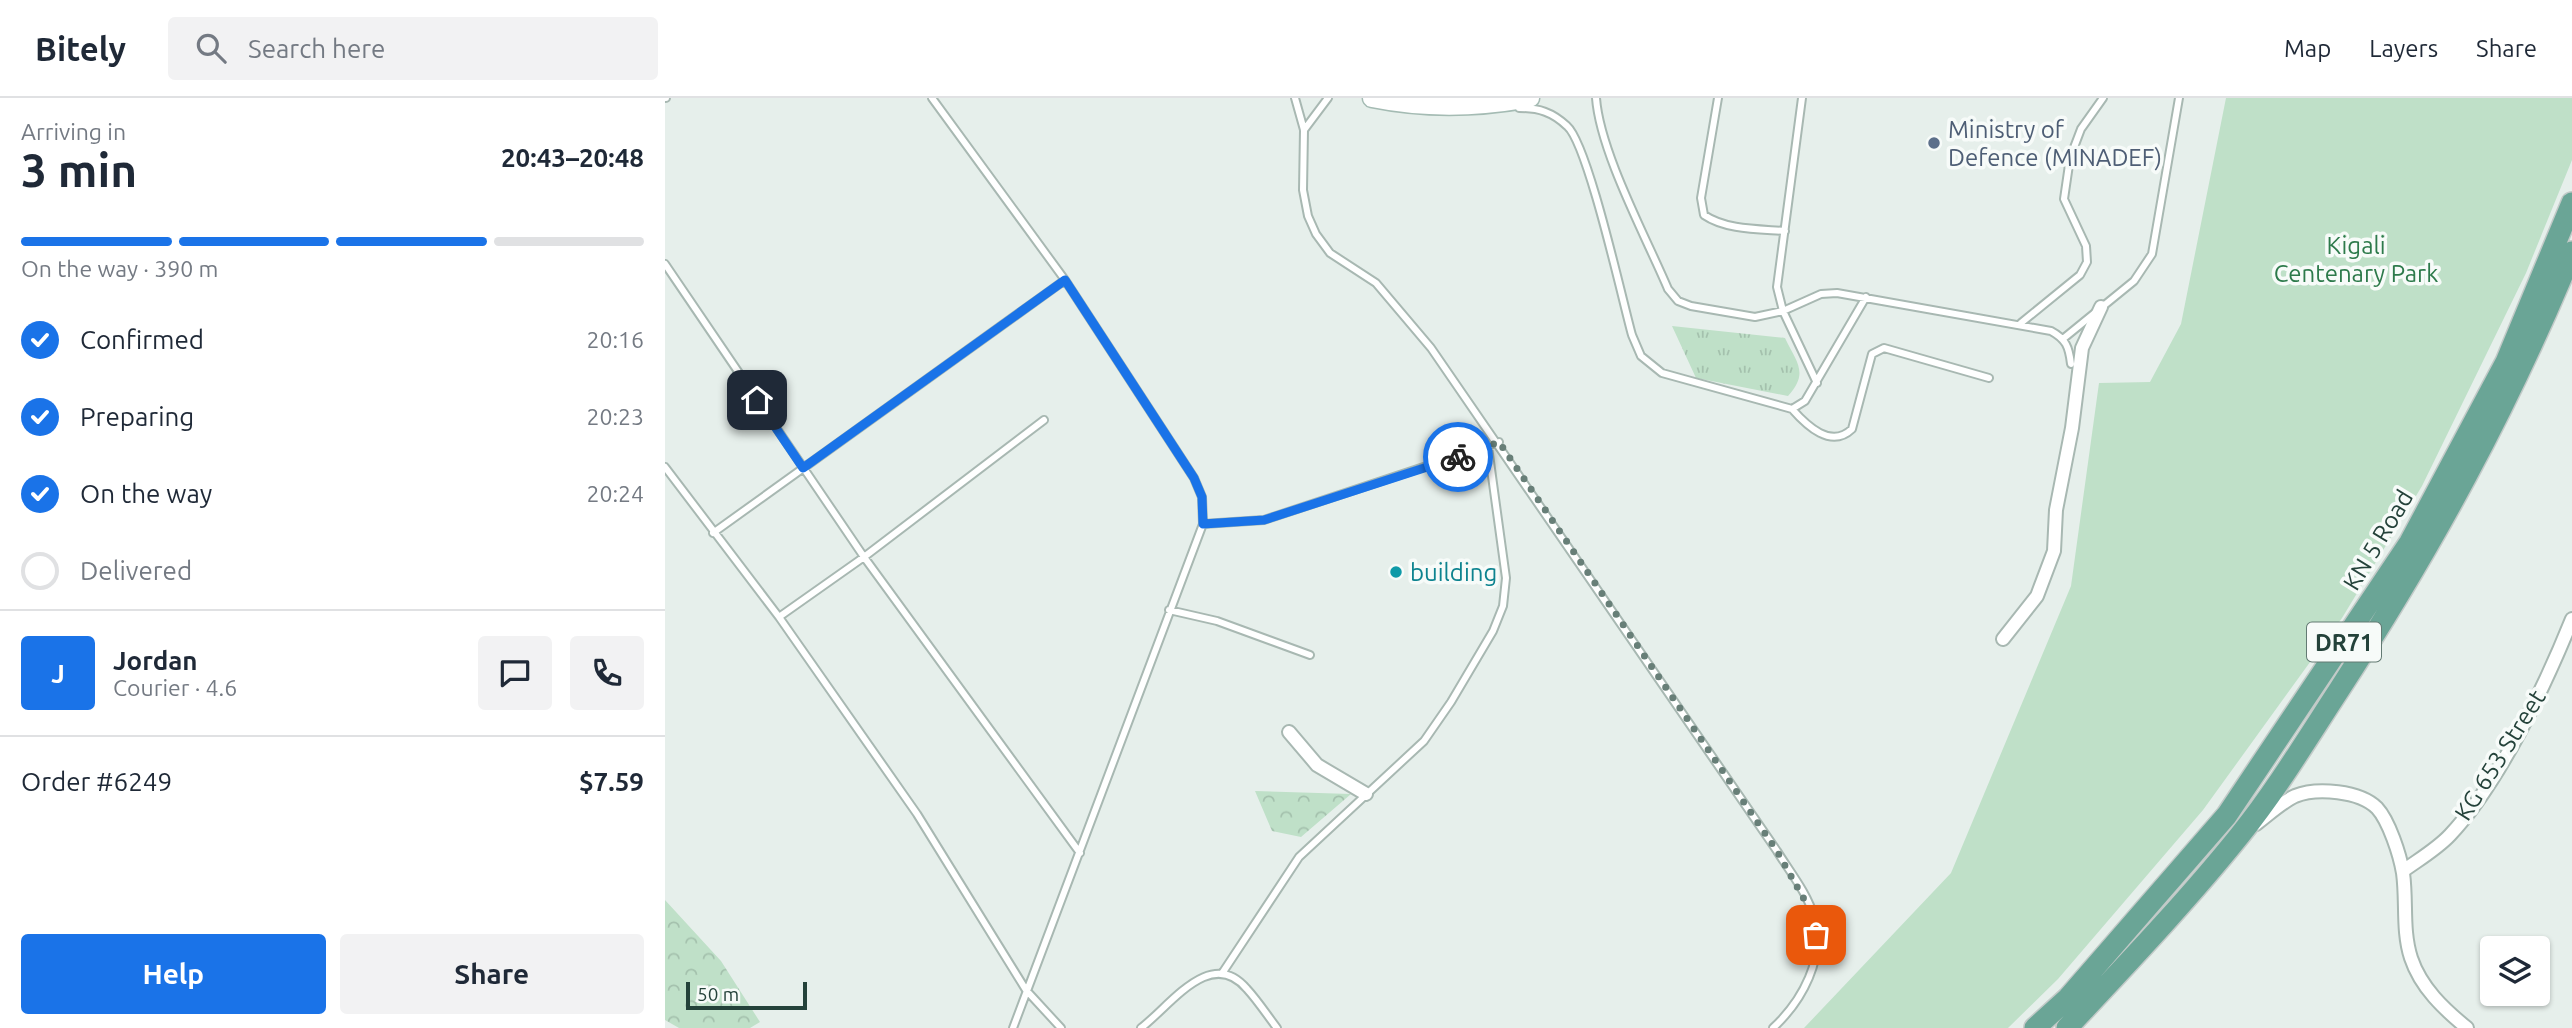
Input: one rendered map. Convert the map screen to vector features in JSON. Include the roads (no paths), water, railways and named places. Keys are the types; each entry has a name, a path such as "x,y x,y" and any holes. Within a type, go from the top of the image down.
{"main road":[{"path":"1372,98 1412,106 1482,106 1530,98"},
{"name":"KN 5 Road","path":"2035,1028 2068,998 2227,815 2396,564 2506,362 2572,203"},
{"name":"KN 5 Road","path":"2067,1028 2240,835 2281,778 2417,568 2505,405 2572,252"}],"street":[{"path":"2003,639 2038,596 2054,551 2056,510 2082,348 2101,307"},
{"name":"KG 653 Street","path":"2403,872 2449,836 2481,794 2550,673 2572,619"},
{"path":"1289,732 1317,765 1366,794"},
{"path":"2240,835 2296,796 2331,792 2363,799 2378,809 2403,872 2404,930 2411,958 2421,981 2446,1011 2467,1028"}],"lane":[{"path":"932,98 1065,280 1194,478 1202,497 1203,524 1013,1028"},
{"path":"1295,98 1304,130 1303,190 1316,234 1331,253 1376,283 1431,348 1499,442 1777,851 1814,917 1816,935 1808,983 1773,1028"},
{"path":"1304,130 1328,98"},
{"path":"1596,98 1597,113 1611,154 1668,289 1678,301 1691,306 1755,317 1783,311 1821,294 1867,297 2021,323 2051,331 2064,338 2071,364"},
{"path":"1718,98 1701,198 1704,215 1713,221 1744,228 1785,231"},
{"path":"1802,98 1777,287 1783,311 1817,383"},
{"path":"2021,323 2070,284 2087,262 2086,246 2064,199 2070,158 2081,129 2102,98"},
{"path":"2064,338 2134,281 2152,254 2179,98"},
{"path":"1482,106 1542,108 1570,127 1586,163 1632,335 1641,356 1662,373 1793,409 1814,431 1838,437 1846,435 1852,429 1872,354 1884,348 1989,378"},
{"path":"665,264 865,557 1080,853"},
{"path":"713,533 1065,280"},
{"path":"1793,409 1805,401 1817,383 1867,297"},
{"path":"779,617 865,557 1044,421"},
{"path":"1203,524 1264,520 1499,442"},
{"path":"1223,972 1299,857 1424,741 1465,680 1493,631 1503,606 1506,578 1488,447"},
{"path":"665,467 779,617 917,814 1026,990 1062,1028"},
{"path":"1169,610 1217,621 1310,655"},
{"path":"1141,1028 1199,977 1215,971 1223,972 1247,988 1277,1028"}],"place":[{"name":"Ministry of Defence (MINADEF)","path":"1934,143"},
{"name":"building","path":"1396,572"}],"park label":[{"name":"Kigali Centenary Park","path":"2356,259"}]}
